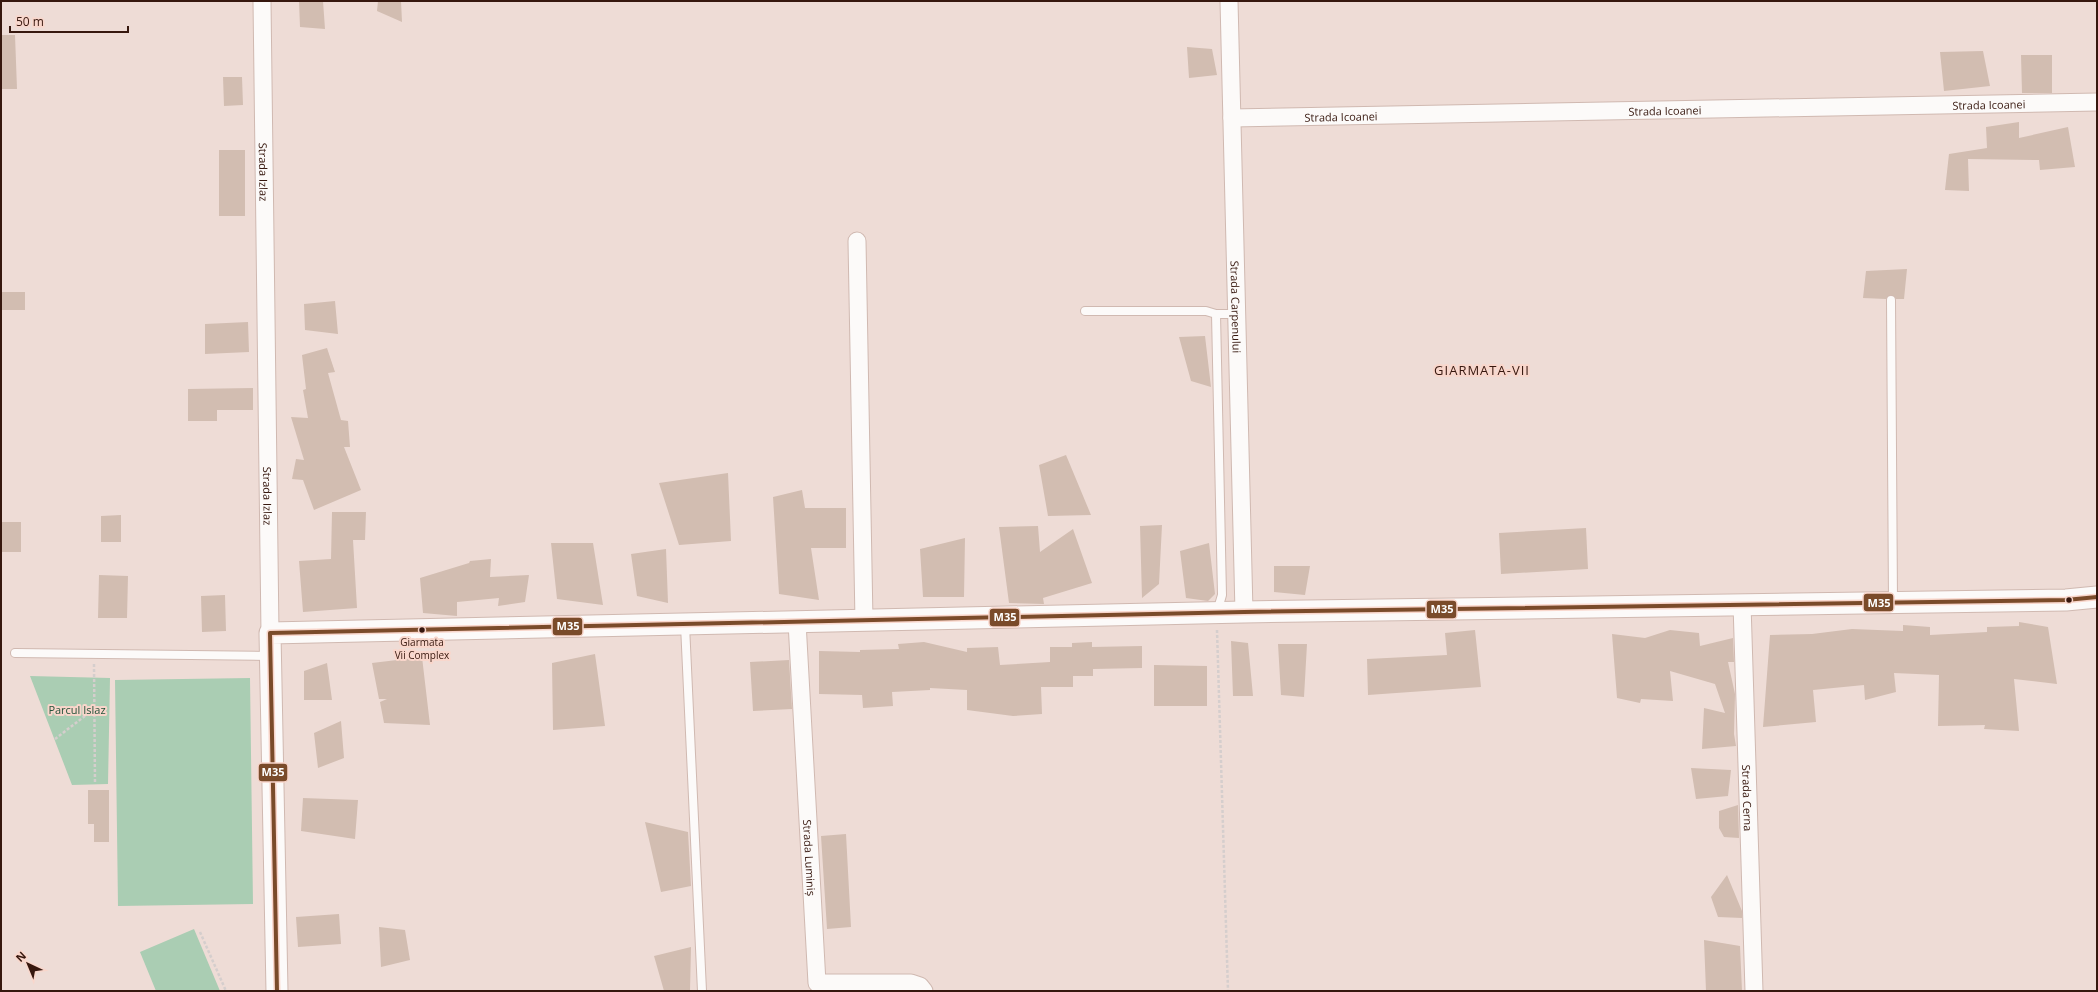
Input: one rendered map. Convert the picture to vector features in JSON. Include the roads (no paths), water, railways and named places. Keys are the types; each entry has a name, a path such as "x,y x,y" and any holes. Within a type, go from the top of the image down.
{"street":[{"name":"Strada Izlaz","path":"262,1 270,656 276,991"},
{"name":"Strada Carpenului","path":"1229,1 1244,612"},
{"name":"Strada Icoanei","path":"1232,118 2097,102"},
{"path":"858,240 864,621"},
{"path":"270,634 1244,612 2066,600 2097,597"},
{"name":"Strada Cerna","path":"1742,604 1754,991"},
{"name":"Strada Luminiș","path":"797,622 817,987 911,983 920,986 924,991"}],"lane":[{"path":"1891,300 1893,602"},
{"path":"1085,311 1206,311 1216,314 1237,314"},
{"path":"1216,314 1222,595 1217,613"},
{"path":"685,625 702,991"},
{"path":"15,653 270,656"}],"place":[{"name":"Giarmata Vii Complex","path":"422,630"}],"district":[{"name":"GIARMATA-VII","path":"1482,370"}],"park label":[{"name":"Parcul Islaz","path":"77,709"}]}
